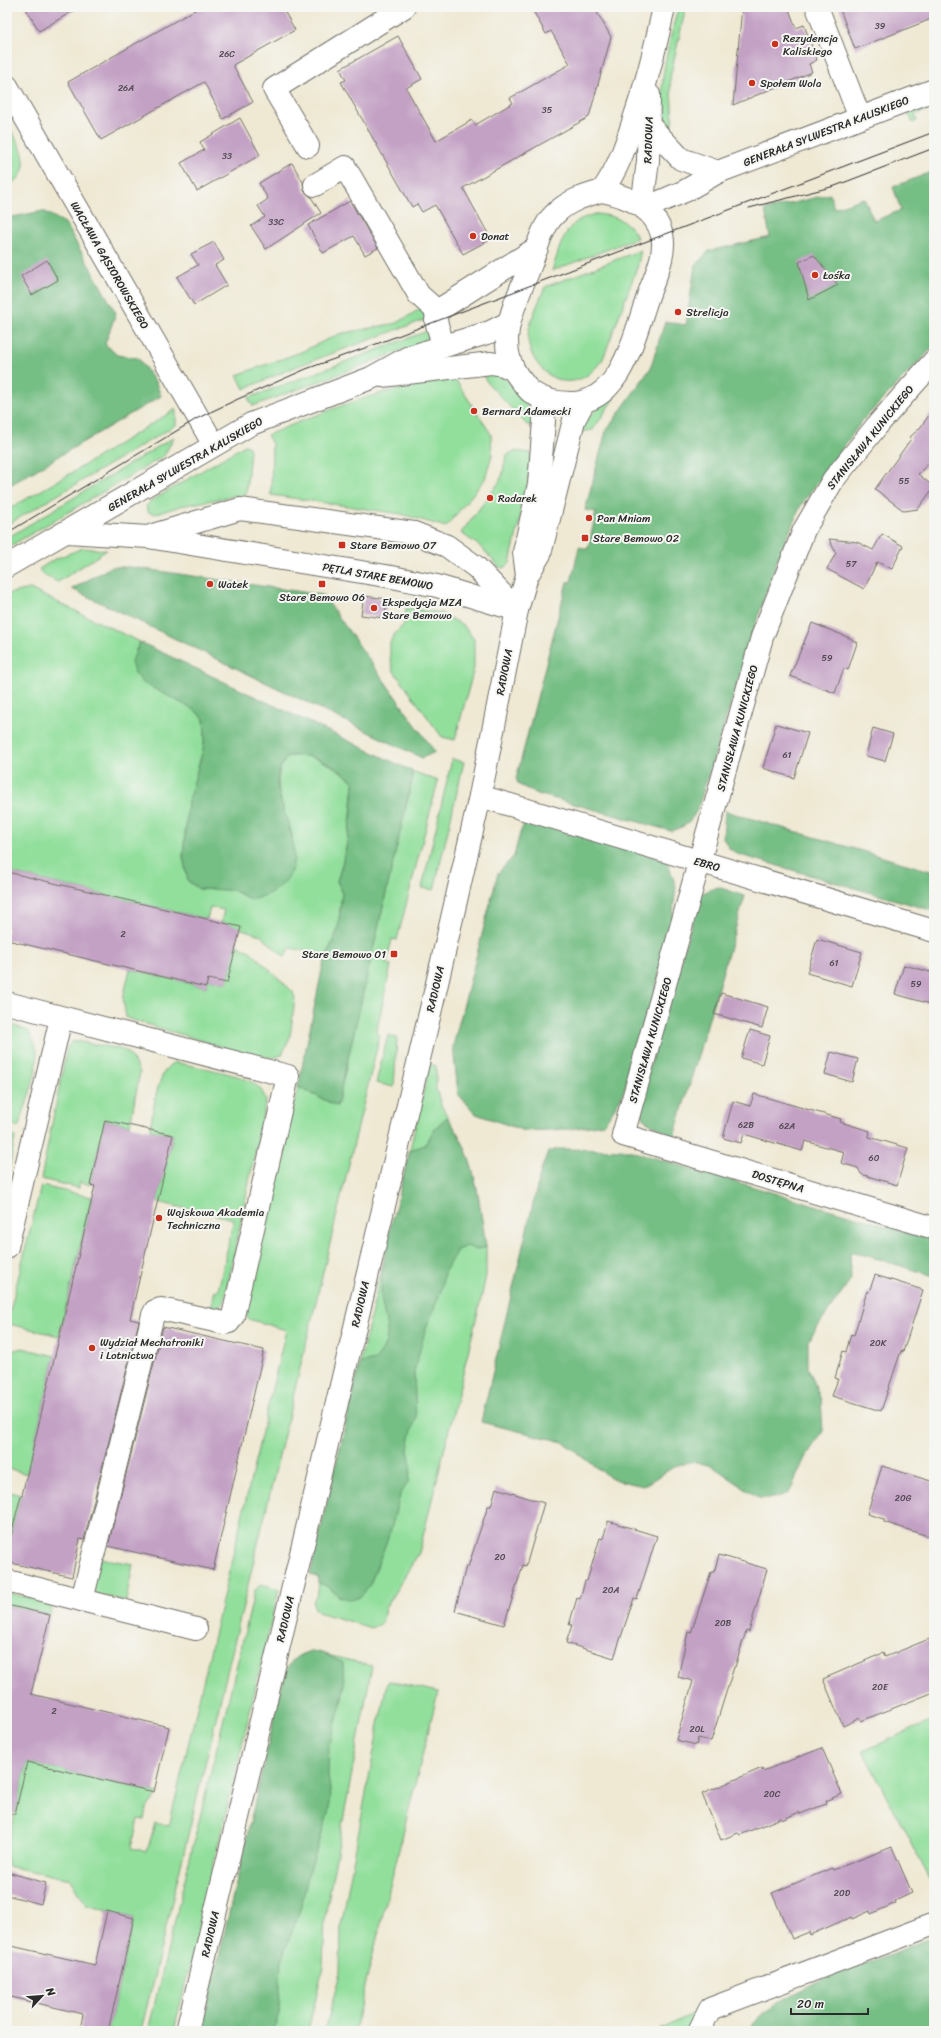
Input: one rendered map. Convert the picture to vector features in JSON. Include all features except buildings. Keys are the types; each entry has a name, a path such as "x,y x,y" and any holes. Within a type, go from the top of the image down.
{"street":[{"path":"308,146 274,89 404,7"},
{"name":"RADIOWA","path":"602,191 614,174 624,152 649,74 664,7"},
{"path":"817,7 860,118"},
{"name":"RADIOWA","path":"644,207 648,161 649,74"},
{"name":"WACŁAWA GĄSIOROWSKIEGO","path":"7,86 214,445"},
{"name":"GENERAŁA SYLWESTRA KALISKIEGO","path":"644,207 685,191 718,172 934,90"},
{"path":"648,125 681,159 718,172"},
{"path":"315,185 345,167 419,294 437,311"},
{"path":"602,191 623,196 644,207 659,226 664,248 625,363 603,391 583,403 563,403 543,399 529,390 514,370 508,356 506,340 508,323 537,248 552,216 562,207 573,201 602,191"},
{"name":"GENERAŁA SYLWESTRA KALISKIEGO","path":"659,226 685,191"},
{"path":"437,311 537,248"},
{"path":"437,311 436,321 443,345"},
{"name":"GENERAŁA SYLWESTRA KALISKIEGO","path":"7,566 251,424 371,378 409,357 443,345 490,332 508,323"},
{"name":"STANISŁAWA KUNICKIEGO","path":"623,1135 762,637 804,530 833,480 880,422 934,362"},
{"name":"GENERAŁA SYLWESTRA KALISKIEGO","path":"371,378 491,363 503,365 514,370"},
{"name":"RADIOWA","path":"527,576 524,552 539,484 544,421 543,399"},
{"name":"RADIOWA","path":"187,2031 435,992 480,796 517,610 527,576 540,554 574,420 583,403"},
{"name":"PĘTLA STARE BEMOWO","path":"148,537 240,509 414,533 447,546 476,567 517,610"},
{"name":"PĘTLA STARE BEMOWO","path":"67,532 148,537 392,577 437,586 517,610"},
{"name":"EBRO","path":"480,796 934,931"},
{"path":"7,1003 288,1076 233,1316 229,1322 224,1323 161,1309 155,1311 153,1315 82,1600"},
{"path":"7,1247 61,1018"},
{"name":"DOSTĘPNA","path":"623,1135 934,1228"},
{"path":"7,1581 196,1629"},
{"path":"699,2031 710,2009 934,1924"}],"green space":[{"path":"678,7 686,7 670,78 673,118 670,134 662,104 662,88 667,54"},
{"path":"934,104 934,108 915,115 917,121 913,123 908,113"},
{"path":"7,124 21,149 24,156 24,163 20,176 14,182 7,184"},
{"path":"934,171 934,346 862,421 801,505 779,555 765,595 698,808 693,816 684,826 671,831 538,794 519,785 516,779 567,582 571,582 579,547 588,549 596,512 585,510 606,431 650,369 665,322 686,325 695,266 709,251 770,237 765,210 830,194 834,208 864,198 874,221 901,210 893,187"},
{"path":"43,211 65,223 116,313 105,344 117,355 138,358 156,383 161,396 7,487 7,218"},
{"path":"596,214 621,220 630,227 637,238 552,271 561,243 570,228 585,217"},
{"path":"641,250 638,265 603,359 595,369 581,379 568,381 559,380 543,370 532,355 528,337 532,318 545,287"},
{"path":"420,309 426,314 427,319 298,366 244,389 237,375 301,352 339,334 397,323"},
{"path":"430,330 428,339 425,342 253,406 248,398"},
{"path":"483,372 496,374 502,377 515,388 526,403 534,425 527,425 486,381"},
{"path":"455,379 491,434 492,455 485,479 446,527 401,514 271,495 272,444 267,435 314,416 382,393 405,387"},
{"path":"616,395 593,430 580,432 588,418 595,410"},
{"path":"176,409 176,425 7,525 7,510 73,472"},
{"path":"174,437 164,456 7,548 7,538"},
{"path":"245,445 249,447 250,451 246,494 181,506 155,514 148,512 146,506 151,501"},
{"path":"514,451 531,453 527,490 510,563 506,567 500,568 481,547 461,533 498,484 502,476 506,456"},
{"path":"83,548 107,550 58,582 43,575 39,569 55,559"},
{"path":"111,567 131,567 323,595 435,752 422,758 72,589"},
{"path":"30,589 140,642 135,652 204,718 205,735 203,750 188,802 183,857 188,881 199,889 233,890 251,900 293,837 282,806 278,785 282,765 288,756 305,756 320,760 339,770 354,783 346,845 337,881 342,892 338,929 327,955 290,948 285,957 260,935 221,922 224,910 210,907 207,919 7,872 7,594"},
{"path":"406,608 441,613 463,625 474,639 474,668 455,740 442,737 393,670 390,656 390,643 393,636 404,624"},
{"path":"140,642 412,771 412,780 337,1106 298,1087 323,965 338,929 342,892 337,881 349,832 354,783 339,770 319,760 305,756 288,756 279,770 277,784 289,827 294,854 293,866 288,877 280,886 268,894 251,900 233,890 199,889 188,881 183,857 188,802 203,750 205,735 204,718 193,709 143,683 135,673 131,663"},
{"path":"452,759 464,762 434,890 422,888"},
{"path":"412,771 438,781 397,940 392,939 386,964 391,965 376,1034 380,1035 141,2031 108,2031 134,1918 86,1905 71,1879 7,1866 7,1848 27,1762 159,1793 146,1809 144,1820 138,1819 132,1848 147,1852 155,1823 169,1826 286,1330 248,1319 244,1307 298,1087 337,1106 412,780"},
{"path":"725,811 934,872 934,911 737,854 729,848 723,838"},
{"path":"541,821 667,861 676,886 672,921 644,1035 621,1098 604,1124 571,1129 525,1131 476,1114 458,1094 453,1046 498,873 514,856 520,833 525,822"},
{"path":"718,887 745,896 674,1137 645,1120 638,1108 700,894"},
{"path":"236,945 250,951 293,992 295,998 290,1037 282,1055 273,1058 243,1053 126,1018 123,998 130,969 206,987 208,979 227,983"},
{"path":"7,1023 28,1031 35,1044 37,1053 36,1070 18,1128 7,1119"},
{"path":"388,1035 397,1038 394,1087 376,1083"},
{"path":"75,1041 121,1049 128,1052 140,1072 130,1125 105,1120 90,1185 80,1182 79,1188 41,1179 67,1048 71,1042"},
{"path":"175,1062 227,1073 246,1079 259,1088 266,1100 224,1303 212,1312 210,1312 215,1290 218,1291 234,1219 157,1202 173,1135 150,1130 154,1102 160,1081 169,1066"},
{"path":"430,1064 436,1066 436,1088 441,1105 462,1142 468,1156 477,1189 486,1247 486,1275 419,1553 385,1608 382,1623 371,1628 318,1612 313,1603 318,1589 318,1577 310,1575"},
{"path":"447,1117 457,1131 475,1179 486,1247 476,1250 467,1246 457,1250 444,1273 441,1291 425,1331 414,1372 416,1419 411,1433 408,1449 411,1465 409,1481 400,1495 390,1533 369,1587 360,1597 351,1600 340,1597 327,1586 318,1583 318,1577 310,1575 360,1363 375,1360 382,1351 386,1342 387,1326 381,1291 382,1274 392,1220 410,1150 425,1145 435,1128"},
{"path":"7,1131 15,1137 7,1179"},
{"path":"558,1149 628,1150 934,1240 934,1276 865,1255 850,1253 851,1279 808,1341 808,1367 821,1400 823,1431 805,1458 789,1493 775,1498 759,1498 712,1466 696,1462 677,1465 643,1486 612,1479 563,1442 481,1422 541,1170 548,1152"},
{"path":"41,1186 92,1197 59,1336 9,1324 9,1315"},
{"path":"22,1348 55,1356 27,1474 7,1468 7,1366 11,1351"},
{"path":"7,1491 21,1495 7,1551"},
{"path":"100,1558 133,1564 126,1601 96,1594 92,1587"},
{"path":"261,1584 279,1589 174,2031 148,2031 255,1590"},
{"path":"7,1593 52,1603 50,1615 7,1605"},
{"path":"312,1651 372,1666 325,1917 323,1967 308,2031 202,2031 283,1680 290,1664 296,1658"},
{"path":"312,1651 325,1654 343,1663 344,1685 341,1705 329,1746 328,1774 331,1798 328,1814 308,1876 301,1907 281,1961 279,2013 274,2031 202,2031 283,1680 290,1664 296,1658"},
{"path":"389,1681 438,1692 354,2031 325,2031 340,1973 341,1926 386,1687"},
{"path":"934,1720 934,1887 863,1751"},
{"path":"934,1936 934,2031 748,2031 759,2016 787,1997 826,1977 880,1959"},
{"path":"696,2012 686,2031 658,2031"}],"tram line":[{"path":"7,533 198,418 306,369 379,343 934,132"},
{"path":"749,208 835,186 934,148"}],"place":[{"name":"Rezydencja Kaliskiego","path":"775,44"},
{"name":"Społem Wola","path":"752,83"},
{"name":"Donat","path":"473,236"},
{"name":"Łośka","path":"815,275"},
{"name":"Strelicja","path":"678,312"},
{"name":"Bernard Adamecki","path":"474,411"},
{"name":"Radarek","path":"490,498"},
{"name":"Pan Mniam","path":"589,518"},
{"name":"Stare Bemowo 02","path":"585,538"},
{"name":"Stare Bemowo 07","path":"342,545"},
{"name":"Watek","path":"210,584"},
{"name":"Stare Bemowo 06","path":"322,584"},
{"name":"Ekspedycja MZA Stare Bemowo","path":"374,608"},
{"name":"Stare Bemowo 01","path":"394,954"},
{"name":"Wojskowa Akademia Techniczna","path":"159,1218"},
{"name":"Wydział Mechatroniki i Lotnictwa","path":"92,1348"}]}
